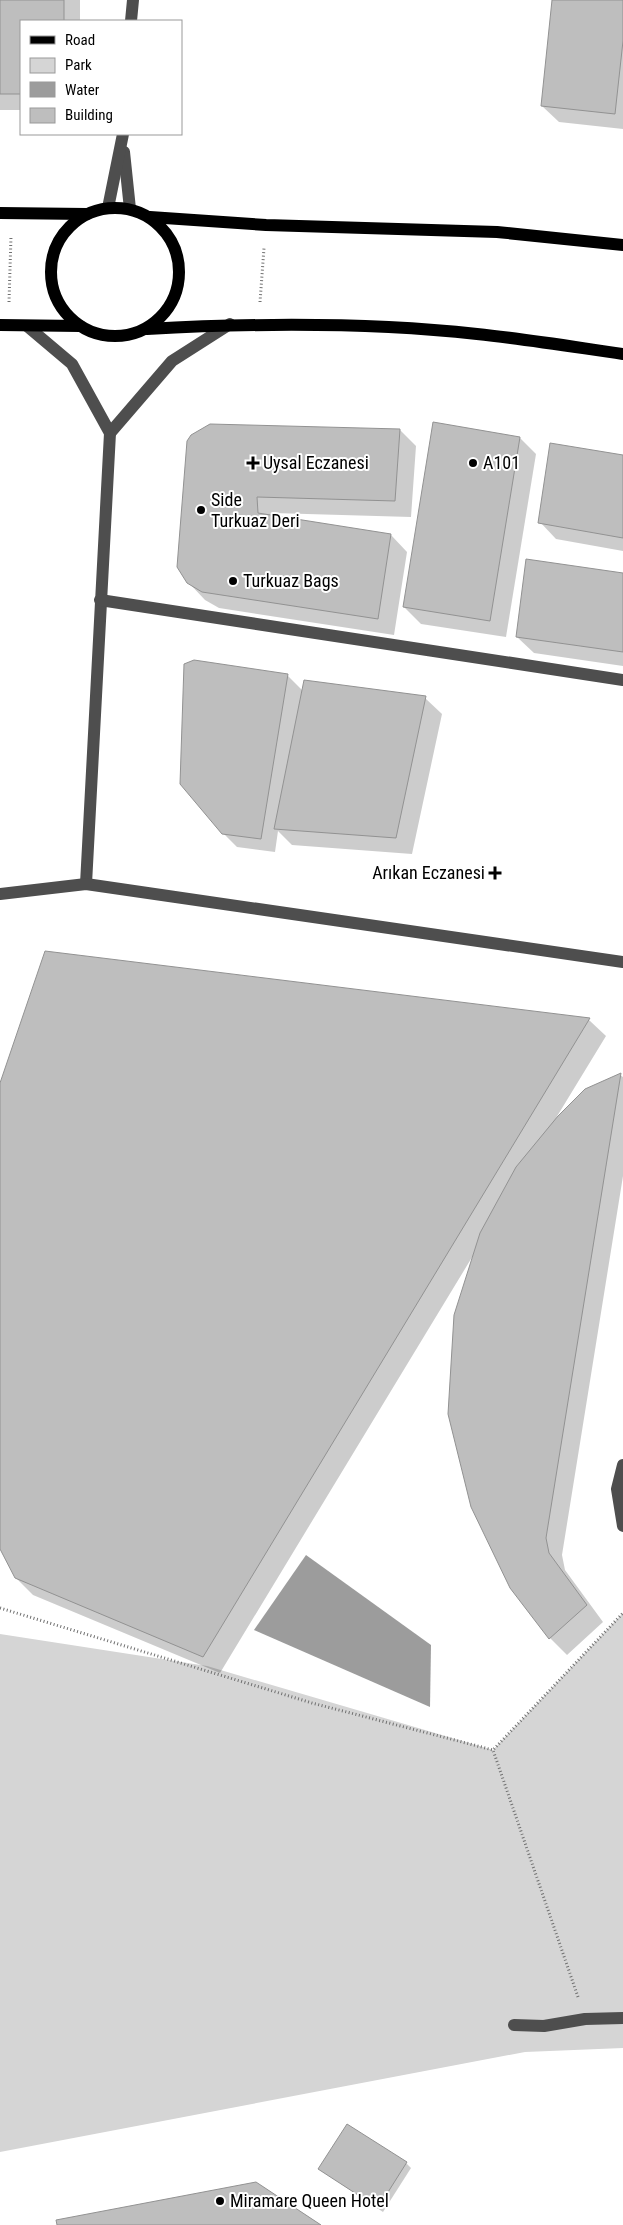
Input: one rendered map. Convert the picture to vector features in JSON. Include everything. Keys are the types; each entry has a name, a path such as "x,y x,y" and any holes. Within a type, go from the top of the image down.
{"main road":[{"path":"6,213 87,214 108,208 130,208 150,217 167,232 177,252 181,274 176,296 164,314 147,329"},
{"path":"87,214 70,226 58,243 51,262 51,283 58,303 70,319 100,337 128,336 147,329 230,324 370,326 476,334 623,354"},
{"path":"150,217 266,225 497,232 623,245"},
{"path":"4,326 80,326"}],"street":[{"path":"131,20 133,0"},
{"path":"108,208 122,136"},
{"path":"122,136 130,208"},
{"path":"110,433 172,360 230,324"},
{"path":"27,326 72,364 110,433 86,884"},
{"path":"100,600 623,680"},
{"path":"0,894 86,884 623,962"},
{"path":"623,1465 617,1489 623,1526"},
{"path":"514,2025 544,2026 585,2019 623,2018"}],"path":[{"path":"4,326 6,213"},
{"path":"258,323 266,225"},
{"path":"0,1608 312,1703 494,1750"},
{"path":"494,1750 623,1613"},
{"path":"494,1750 585,2019"}],"green space":[{"path":"623,1613 623,2048 525,2052 0,2152 0,1634 207,1666 493,1750"}],"water":[{"path":"306,1555 431,1645 430,1707 254,1630"}],"building":[{"path":"0,0 64,0 64,20 20,20 20,94 0,94"},
{"path":"552,0 623,0 623,41 615,114 541,106"},
{"path":"433,422 520,437 490,621 403,607"},
{"path":"210,424 400,429 395,501 257,497 258,513 391,534 378,619 202,592 187,583 177,567 187,441 191,435"},
{"path":"550,443 623,455 623,538 538,523"},
{"path":"526,559 623,573 623,652 516,637"},
{"path":"194,660 288,674 261,839 222,834 180,784 184,664"},
{"path":"304,680 426,696 396,838 274,829"},
{"path":"45,951 590,1018 203,1657 15,1578 0,1549 0,1083"},
{"path":"621,1073 546,1538 549,1553 587,1605 549,1639 510,1588 471,1507 448,1414 454,1315 480,1233 516,1167 558,1116 585,1089"},
{"path":"347,2124 407,2162 378,2208 318,2169"},
{"name":"Miramare Queen Hotel","path":"256,2182 321,2225 57,2225 56,2220"}],"place":[{"name":"Uysal Eczanesi","path":"253,463"},
{"name":"A101","path":"473,463"},
{"name":"Side Turkuaz Deri","path":"201,510"},
{"name":"Turkuaz Bags","path":"233,581"},
{"name":"Arıkan Eczanesi","path":"495,873"},
{"name":"Miramare Queen Hotel","path":"220,2201"}]}
